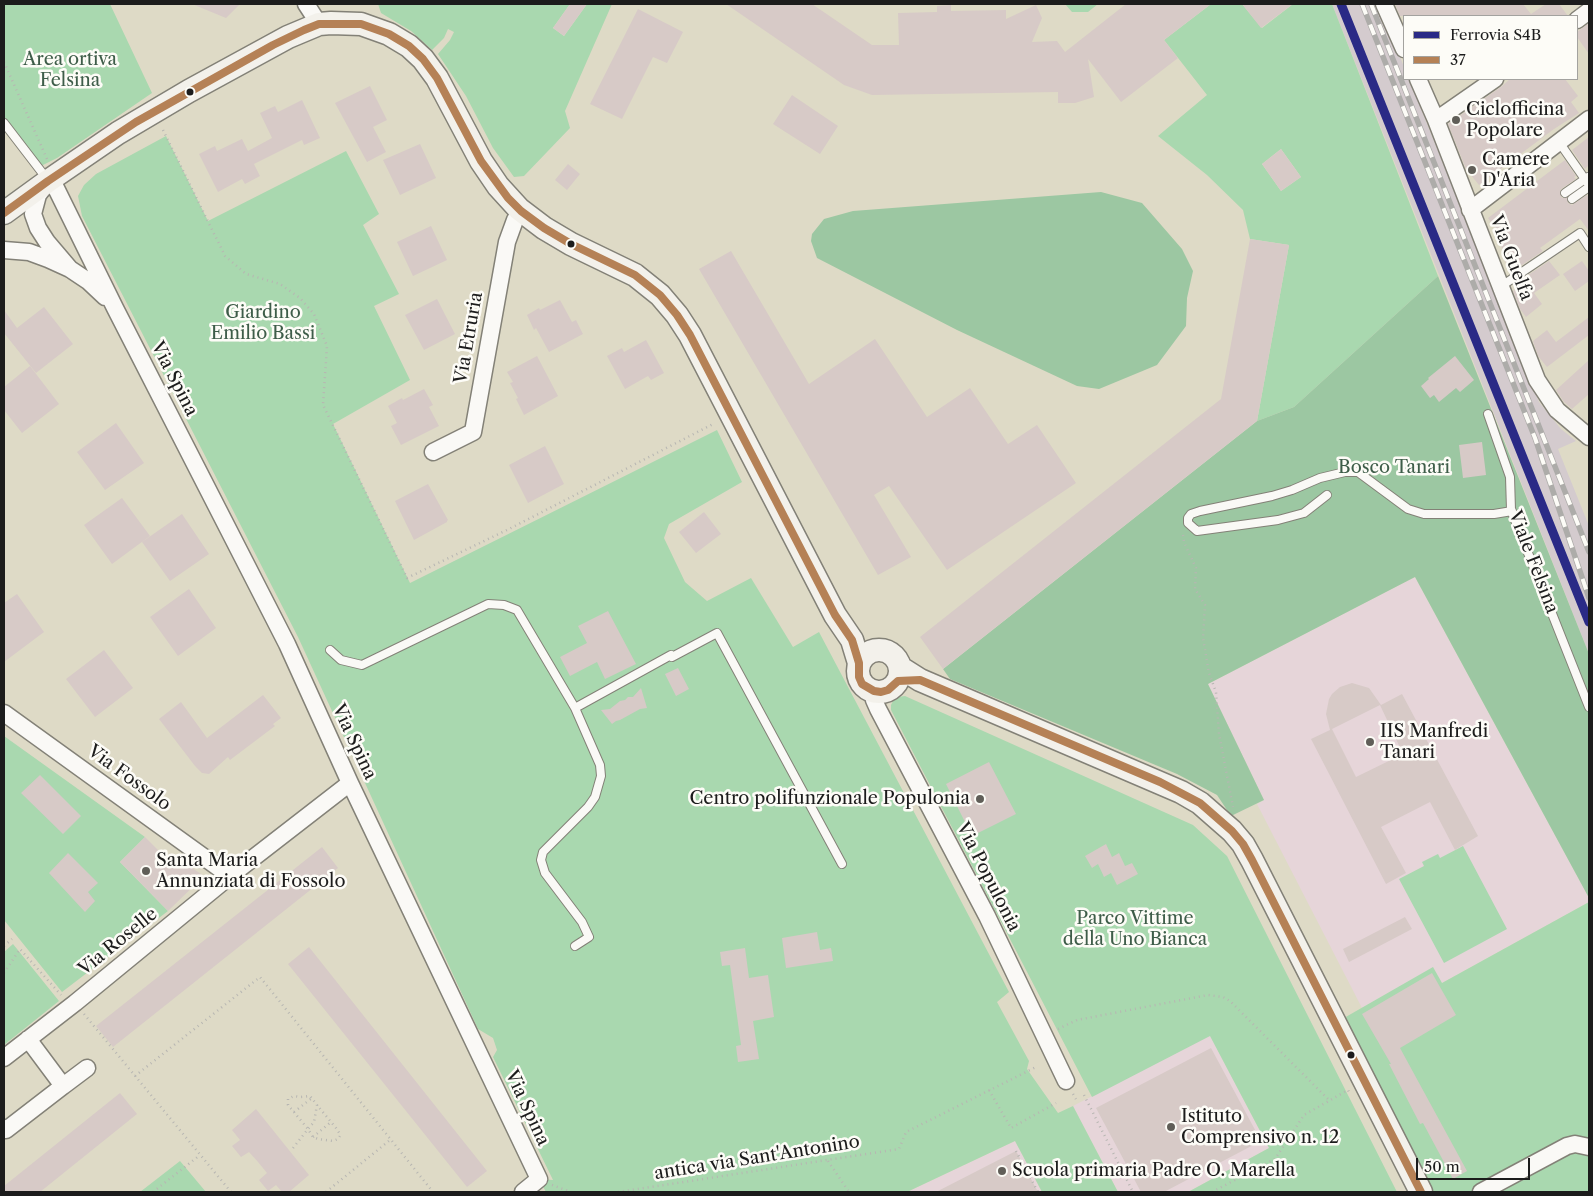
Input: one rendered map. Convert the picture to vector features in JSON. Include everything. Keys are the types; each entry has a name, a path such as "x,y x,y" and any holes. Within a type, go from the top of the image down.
{"street":[{"path":"306,4 319,24"},
{"path":"1384,4 1403,47"},
{"path":"1578,19 1589,11"},
{"path":"4,214 49,173 167,104 281,41 319,24 361,24 379,29 404,43 423,59 437,78 481,160 498,186 521,211 544,228 571,244 635,275 660,295 677,315 690,336 835,615 860,652 859,678 862,684 874,692 888,690 906,676"},
{"name":"Via Guelfa","path":"1418,80 1436,120 1537,380 1557,410 1589,437"},
{"path":"1436,120 1494,80"},
{"path":"1470,210 1589,119"},
{"name":"Via Spina","path":"49,173 38,195 33,214 38,228 47,242 70,269"},
{"name":"Via Spina","path":"49,173 115,308 287,644 350,783 539,1180"},
{"name":"Via Etruria","path":"433,452 473,432 507,242 515,220 521,211"},
{"name":"Via Spina","path":"4,250 29,252 48,258 70,269 88,281 115,308"},
{"path":"860,652 876,649 889,652 899,661 906,676 1167,786 1200,803 1232,831 1243,844 1252,860 1420,1192"},
{"name":"Via Populonia","path":"874,692 874,700 878,709 987,916 1066,1081"},
{"name":"Via Fossolo","path":"4,713 230,876"},
{"name":"Via Roselle","path":"4,1058 75,1003 230,876 350,783"},
{"path":"28,1039 63,1086"},
{"path":"4,1128 6,1130 87,1068"},
{"path":"1481,1192 1567,1146 1575,1144 1589,1147"},
{"path":"523,1192 539,1180"}],"lane":[{"path":"4,123 49,173"},
{"path":"1559,142 1588,182"},
{"path":"1565,193 1588,182"},
{"path":"1572,199 1588,182"},
{"path":"1500,287 1580,234 1589,247"},
{"name":"Viale Felsina","path":"1488,414 1510,477 1512,511 1589,707"},
{"path":"1328,495 1304,514 1278,520 1197,531 1188,523 1188,518 1191,514 1200,511 1272,496 1320,478 1345,472 1358,472 1408,509 1424,514 1494,514 1512,511"},
{"path":"330,650 342,660 362,665 488,604 504,605 517,610 575,708 600,765 600,776 595,796 588,807 543,852 541,860 545,873 582,922 590,936 575,946"},
{"path":"575,708 718,633 842,864"}],"path":[{"path":"4,62 49,173"},
{"path":"163,130 225,256 246,274 280,284 300,298 314,314 327,346 323,405 407,578 509,529 717,422"},
{"path":"1188,523 1182,525 1184,542 1196,568 1195,589 1205,605 1203,638 1209,673 1216,692 1219,734 1233,807"},
{"path":"4,946 12,939"},
{"path":"4,974 20,949 57,992 75,1003 231,1192"},
{"path":"135,1076 260,977 433,1192"},
{"path":"1055,1030 1076,1020 1208,995 1222,997 1230,1001 1329,1100"},
{"path":"1036,1067 989,1090 1011,1128 1056,1103"},
{"name":"antica via Sant'Antonino","path":"618,1192 899,1149 906,1132 989,1090"},
{"path":"1212,1192 1275,1159 1304,1115 1348,1090 1350,1095"},
{"path":"1084,1095 1133,1192"},
{"path":"310,1096 317,1105 340,1134 338,1139 333,1141 314,1137 288,1105 290,1097 310,1096"},
{"path":"294,1112 312,1098"},
{"path":"293,1148 314,1122 317,1105"},
{"path":"314,1137 331,1122"},
{"path":"326,1192 390,1140"},
{"path":"1016,1150 1038,1192"},
{"path":"153,1192 200,1154"},
{"path":"827,1160 849,1192"},
{"path":"539,1180 571,1192"}],"shaded area":[{"path":"1332,4 1379,4 1403,64 1403,80 1409,80 1539,402 1561,429 1576,441 1558,449 1589,526 1589,654"},
{"name":"IIS Manfredi Tanari","path":"1415,577 1589,898 1589,902 1442,983 1433,968 1362,1008 1257,804 1264,800 1208,684"},
{"name":"Istituto Comprensivo n. 12","path":"1210,1035 1269,1148 1188,1192 1118,1192 1073,1106"},
{"name":"Scuola primaria Padre O. Marella","path":"1015,1141 1042,1192 907,1192"}],"green space":[{"name":"Area ortiva Felsina","path":"4,4 110,4 152,93 57,158 41,166 4,117"},
{"path":"378,4 570,4 553,28 564,36 587,4 612,4 565,111 570,128 524,176 514,177 493,148 466,96 438,54 454,32 448,29 444,38 432,50 411,31 381,13"},
{"path":"1065,4 1098,4 1088,12 1072,12"},
{"path":"1211,4 1242,4 1262,28 1293,4 1332,4 1438,276 1294,407 1257,421 1289,245 1250,239 1243,210 1207,175 1158,136 1207,95 1164,40","holes":["1281,149 1301,177 1281,191 1262,164"]},
{"name":"Giardino Emilio Bassi","path":"166,136 208,221 346,151 379,214 363,225 399,294 374,306 410,380 333,424 410,583 717,430 742,482 669,524 664,538 685,582 707,601 751,578 793,647 819,632 1009,992 997,1002 1029,1061 1027,1069 1058,1113 1073,1106 1118,1192 1042,1192 1015,1141 907,1192 546,1192 539,1179 553,1180 493,1057 497,1050 493,1038 478,1029 298,637 82,216 78,196 84,185 96,174"},
{"path":"1101,192 1142,203 1182,249 1193,271 1187,298 1186,326 1157,365 1099,389 1077,386 957,330 817,258 811,241 812,234 824,219 853,211"},
{"name":"Bosco Tanari","path":"1438,276 1589,654 1589,898 1415,577 1208,684 1264,800 1231,816 1217,795 1177,774 950,679 943,669 1257,421 1294,407"},
{"name":"Parco Vittime della Uno Bianca","path":"905,696 1193,825 1227,856 1397,1192 1188,1192 1269,1148 1210,1036 1092,1097 891,710 893,701 898,697"},
{"path":"4,736 145,837 120,862 168,911 62,992 4,920"},
{"path":"1463,846 1507,929 1444,963 1399,879 1424,866 1422,862 1438,854 1440,858"},
{"path":"1589,902 1589,1192 1426,1192 1337,1022 1433,967 1442,983"},
{"path":"13,944 59,1001 4,1045 4,952"},
{"path":"180,1161 206,1192 140,1192"}],"building":[{"path":"192,4 240,4 226,18"},
{"path":"570,4 587,4 564,36 553,28"},
{"path":"726,4 812,4 872,45 899,45 898,13 937,12 937,6 951,5 951,11 1006,10 1006,19 1036,5 1042,18 1032,42 1057,41 1065,52 1126,4 1211,4 1164,40 1178,58 1121,102 1088,59 1094,97 1075,103 1058,103 1058,92 872,95 844,85"},
{"path":"1242,4 1293,4 1261,28"},
{"path":"1395,4 1523,4 1531,14 1546,4 1559,4 1567,15 1403,15 1400,16"},
{"path":"638,9 683,32 667,63 653,57 622,119 590,104"},
{"path":"1589,23 1589,54 1578,38 1578,31"},
{"path":"1509,80 1566,80 1578,96 1571,102 1579,113 1554,129 1479,185 1466,169 1448,124"},
{"path":"370,86 387,120 373,127 386,152 367,162 335,103"},
{"path":"792,95 838,126 820,154 773,124"},
{"path":"302,100 320,138 304,145 302,140 254,164 260,176 245,184 242,179 218,192 199,154 215,146 217,151 242,139 248,151 272,138 260,113 275,106 278,112"},
{"path":"1589,137 1589,165 1585,169 1572,150"},
{"path":"420,144 436,178 400,195 383,160"},
{"path":"1281,149 1301,177 1281,191 1262,164"},
{"path":"1565,160 1576,176 1574,177 1576,179 1561,189 1560,194 1562,198 1567,198 1568,203 1572,205 1587,195 1589,198 1589,231 1580,219 1540,248 1543,251 1510,273 1502,254 1505,252 1497,241 1502,237 1488,218"},
{"path":"568,164 580,174 567,190 555,180"},
{"path":"431,226 447,260 413,276 397,242"},
{"path":"1250,239 1289,245 1257,421 943,669 920,637 1221,399"},
{"path":"731,251 809,384 875,339 927,417 970,388 1008,444 1037,425 1076,483 947,570 889,486 874,495 911,557 878,575 699,269"},
{"path":"1549,261 1560,275 1534,293 1542,304 1526,317 1520,309 1513,291 1517,289 1515,284"},
{"path":"1582,261 1589,271 1589,281 1575,291 1563,274"},
{"path":"437,299 455,334 424,350 405,315"},
{"path":"560,300 572,322 576,320 583,334 549,352 536,328 534,330 527,315"},
{"path":"44,307 73,344 36,373 4,333 4,310 17,328"},
{"path":"1589,317 1589,335 1547,367 1538,356 1533,341 1547,330 1556,342"},
{"path":"646,340 664,373 651,380 648,376 625,389 607,356 622,348 624,352"},
{"path":"537,356 558,396 524,415 510,383 513,382 507,372"},
{"path":"1455,356 1474,380 1460,392 1456,388 1439,402 1434,395 1430,398 1421,386"},
{"path":"1589,360 1589,394 1572,409 1564,402 1556,390"},
{"path":"30,366 59,404 22,433 4,410 4,387"},
{"path":"424,389 433,405 429,407 439,426 401,445 391,426 397,423 388,406"},
{"path":"116,423 144,463 105,490 77,452"},
{"path":"1482,442 1486,475 1463,478 1459,445"},
{"path":"545,446 564,484 528,503 509,465"},
{"path":"428,484 448,520 414,540 395,501"},
{"path":"122,498 150,536 112,564 84,525"},
{"path":"704,512 721,534 696,553 679,532"},
{"path":"182,514 209,554 170,581 142,542"},
{"path":"189,589 216,628 178,656 150,617"},
{"path":"17,594 44,632 4,662 4,603"},
{"path":"608,611 636,664 605,679 597,662 570,676 560,657 587,643 578,626"},
{"path":"104,650 133,688 95,717 66,679"},
{"path":"678,668 689,689 676,696 665,674"},
{"path":"1352,683 1369,688 1381,705 1402,694 1478,836 1455,850 1430,802 1381,827 1406,873 1386,884 1311,739 1330,730 1326,714 1329,699 1340,687","holes":["1380,705 1403,754 1356,777 1332,729"]},
{"path":"641,688 647,708 640,709 612,724 601,710 610,709 620,701 633,697"},
{"path":"263,695 281,718 273,724 275,726 230,760 228,757 209,774 202,773 195,766 159,719 181,702 207,738"},
{"path":"989,762 1016,814 972,836 946,784"},
{"path":"40,775 81,816 63,834 21,793"},
{"name":"Santa Maria Annunziata di Fossolo","path":"145,837 166,858 170,853 204,876 168,911 120,862"},
{"path":"1106,844 1112,857 1119,853 1125,866 1132,863 1138,874 1117,885 1111,873 1104,877 1098,864 1092,868 1085,856"},
{"path":"322,847 338,868 113,1047 96,1026"},
{"path":"68,853 98,883 88,892 95,901 85,912 49,873"},
{"path":"1405,917 1412,929 1349,962 1343,949"},
{"path":"817,932 820,950 831,948 833,961 786,968 782,938"},
{"path":"309,947 487,1171 467,1187 288,964"},
{"path":"745,948 749,978 768,975 774,1017 753,1021 759,1059 738,1062 736,1046 741,1045 730,965 722,966 720,952"},
{"path":"1432,973 1456,1015 1400,1048 1467,1171 1453,1179 1423,1123 1420,1124 1389,1064 1391,1064 1362,1014"},
{"name":"Istituto Comprensivo n. 12","path":"1211,1048 1261,1141 1164,1192 1141,1192 1096,1108"},
{"path":"120,1093 137,1114 40,1192 4,1192 4,1186"},
{"path":"256,1109 309,1175 289,1192 282,1192 276,1185 268,1191 259,1180 267,1173 249,1152 241,1157 232,1146 240,1140 232,1130"},
{"name":"Scuola primaria Padre O. Marella","path":"1016,1151 1038,1192 936,1192"}],"railway":[{"path":"1362,4 1535,438 1589,598"},
{"path":"1371,4 1589,552"}],"rail line":[{"name":"S4B","path":"1341,4 1589,622"}],"transit line":[{"name":"37","path":"4,213 136,122 273,45 304,30 319,24 361,24 389,34 409,46 423,59 437,78 481,161 508,198 521,211 544,228 571,244 635,275 660,295 677,315 690,335 835,615 852,640 859,663 859,677 862,684 874,691 881,692 888,690 898,681 920,680 1160,782 1200,803 1232,831 1243,844 1252,860 1421,1192"}],"place":[{"name":"Ciclofficina Popolare","path":"1456,120"},
{"name":"Camere D'Aria","path":"1472,170"},
{"name":"IIS Manfredi Tanari","path":"1370,742"},
{"name":"Centro polifunzionale Populonia","path":"980,799"},
{"name":"Santa Maria Annunziata di Fossolo","path":"146,871"},
{"name":"Istituto Comprensivo n. 12","path":"1171,1127"},
{"name":"Scuola primaria Padre O. Marella","path":"1002,1171"}]}
